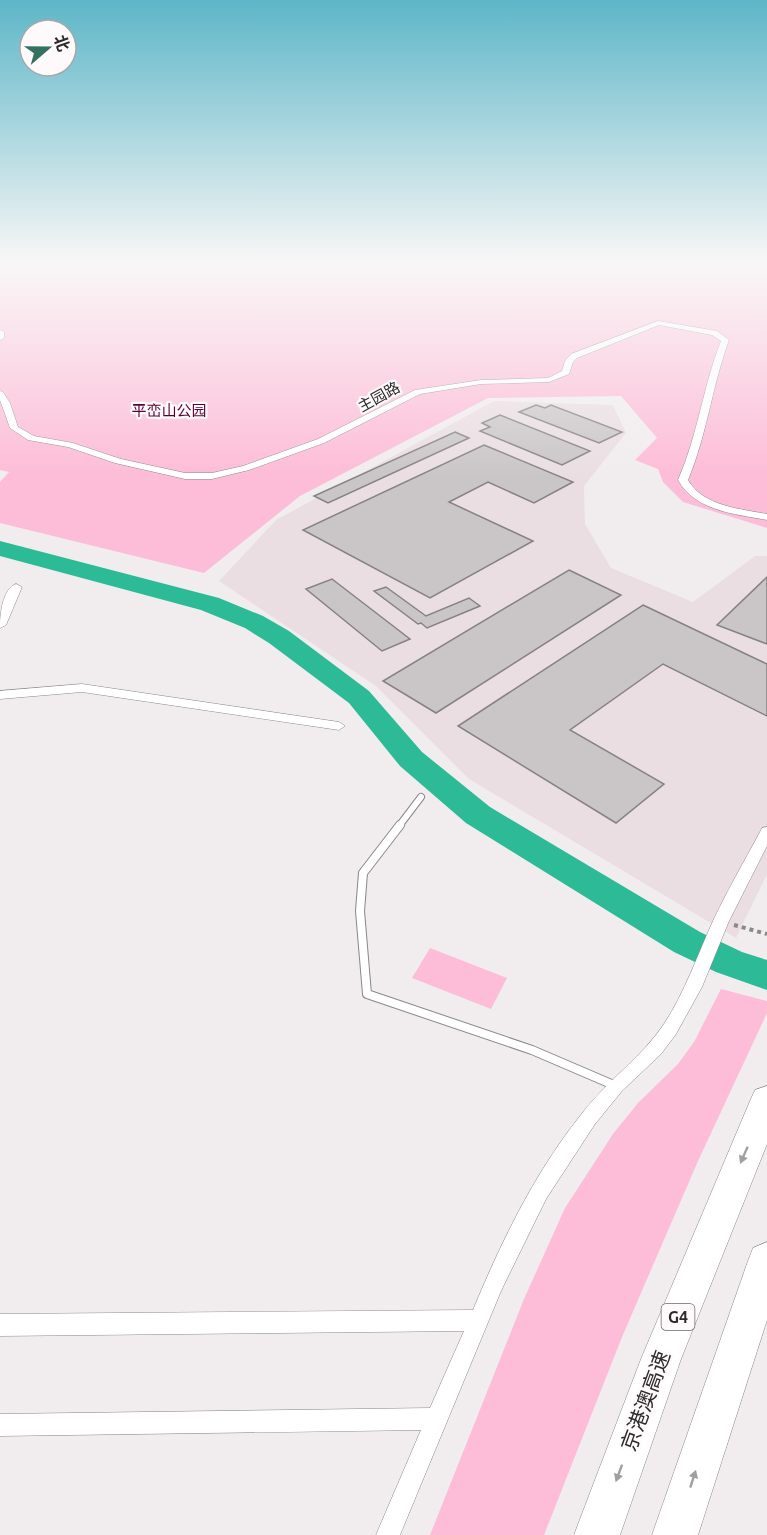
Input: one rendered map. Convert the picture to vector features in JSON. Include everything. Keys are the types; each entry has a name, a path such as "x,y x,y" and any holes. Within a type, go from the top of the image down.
{"highway":[{"name":"京港澳高速","path":"597,1535 661,1359 767,1101"},
{"path":"675,1535 767,1261"}],"street":[{"name":"主园路","path":"0,394 6,403 14,428 31,438 70,445 106,458 175,474 212,476 246,468 321,441 418,392 481,382 555,378 566,372 569,361 574,356 631,334"},
{"name":"主园路","path":"715,334 725,340 692,459 683,480 685,486 710,503 767,517"},
{"path":"0,625 16,587"},
{"path":"0,695 82,688 339,726"},
{"path":"388,1535 479,1320 516,1236 538,1193 589,1118 616,1086 649,1055 670,1029 683,1008 721,921 767,832"},
{"path":"0,1325 479,1320"},
{"path":"0,1425 437,1419"}],"lane":[{"path":"421,797 363,873 360,911 367,994 532,1050 616,1086"}],"path":[{"path":"721,921 767,934"}],"shaded area":[{"path":"494,401 613,405 626,433 584,486 585,524 611,568 693,602 755,556 767,556 767,874 736,938 469,779 376,686 219,581 276,520"}],"green space":[{"name":"平峦山公园","path":"0,334 767,334 767,528 683,502 663,482 658,469 635,460 657,438 621,396 488,398 300,496 204,573 0,523 0,482 9,472 0,470"},
{"path":"430,948 507,978 491,1009 412,978"},
{"path":"721,989 767,1001 767,1013 698,1161 622,1337 544,1535 430,1535 524,1299 565,1208 613,1134 638,1103 678,1064 694,1042"}],"building":[{"path":"536,405 545,408 551,405 622,432 599,443 519,412"},
{"path":"500,415 590,451 562,465 480,431 490,427 482,423"},
{"path":"455,432 469,438 328,503 314,496"},
{"path":"484,445 573,482 534,503 488,482 449,502 533,541 430,598 303,530"},
{"path":"569,570 621,595 436,713 383,681"},
{"path":"767,577 767,644 717,625"},
{"path":"332,579 410,639 382,651 306,589"},
{"path":"386,587 426,616 469,598 480,606 427,628 421,623 418,624 374,591"},
{"path":"643,605 767,664 767,716 663,664 570,730 664,784 616,823 458,726"}],"waterway":[{"path":"0,548 210,604 254,622 279,637 359,697 411,759 478,815 687,942 729,962 767,975"}]}
